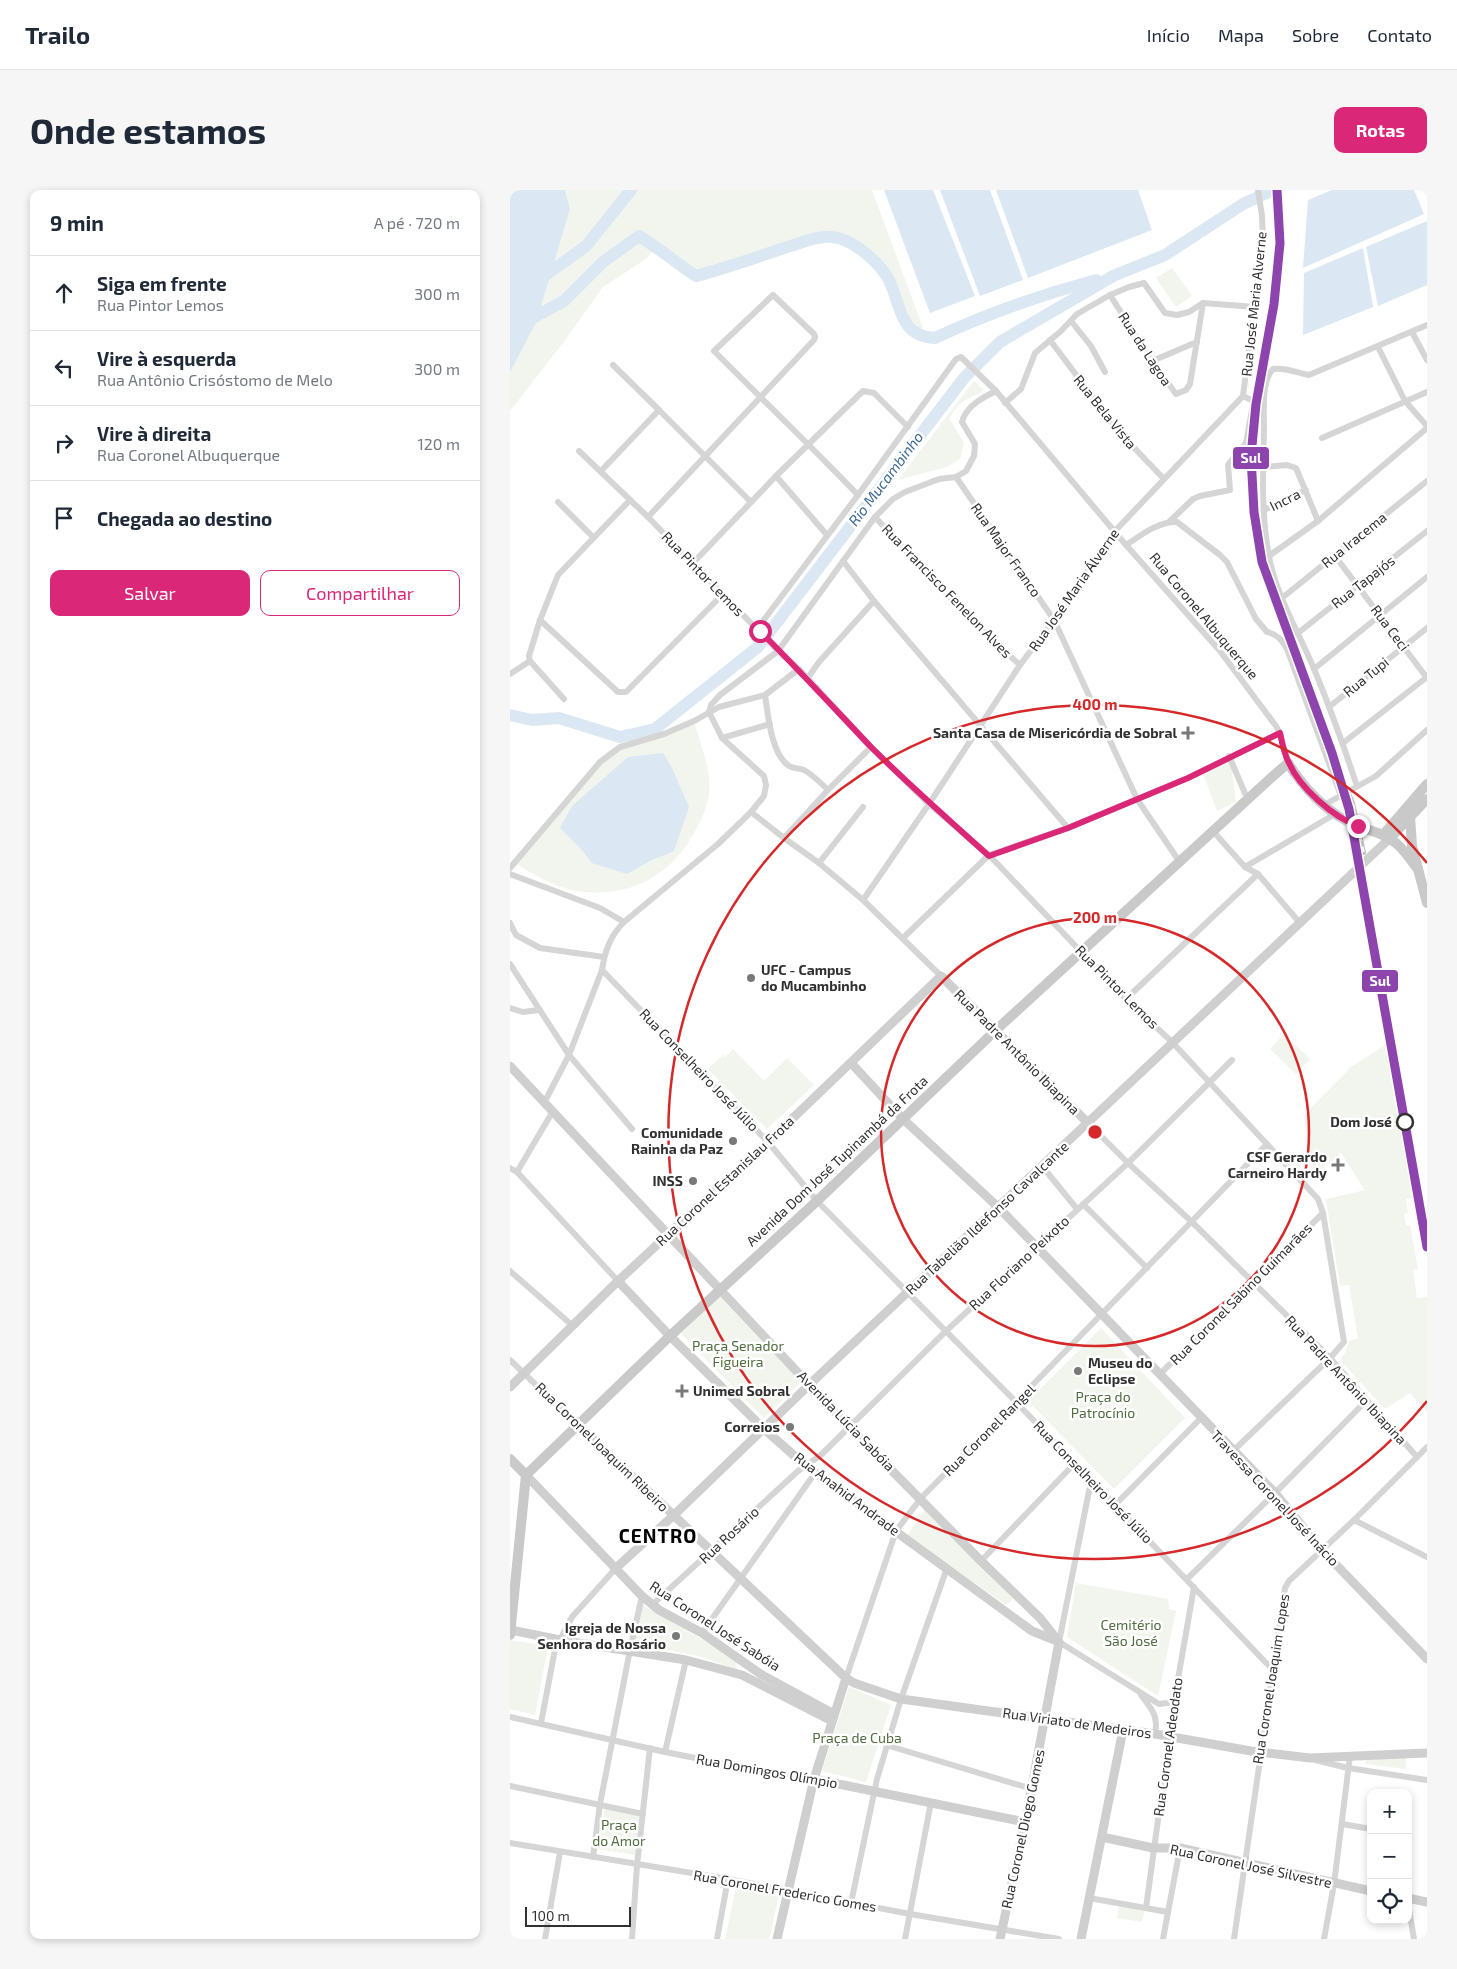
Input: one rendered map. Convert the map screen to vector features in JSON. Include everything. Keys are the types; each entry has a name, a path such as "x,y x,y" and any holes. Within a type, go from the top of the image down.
{"main road":[{"name":"Avenida Dom José Tupinambá da Frota","path":"526,1476 670,1336 817,1201 996,1030 1180,862 1212,830 1288,763"},
{"name":"Rua Coronel Albuquerque","path":"1288,763 1298,779 1335,814 1352,824 1386,837"},
{"path":"1386,837 1427,784"},
{"path":"1386,837 1427,799"},
{"path":"1410,816 1410,836 1427,904"},
{"path":"1386,837 1398,844 1417,868"},
{"name":"Rua Tabelião Ildefonso Cavalcante","path":"616,1568 1300,923 1386,837"},
{"name":"Rua Padre Antônio Ibiapina","path":"941,976 1088,1123"},
{"name":"Rua Coronel Estanislau Frota","path":"510,1387 618,1281 768,1142 941,976"},
{"name":"Travessa Coronel José Inácio","path":"851,1063 903,1119 998,1207 1275,1493 1321,1549 1427,1659"},
{"name":"Avenida Lúcia Sabóia","path":"510,1066 719,1291 810,1384 849,1427 1040,1618 1059,1642"},
{"name":"Rua Anahid Andrade","path":"618,1281 670,1336 764,1428 806,1466 1032,1631 1059,1642"},
{"name":"Rua Coronel Joaquim Ribeiro","path":"578,1425 846,1678"},
{"name":"Rua Coronel José Sabóia","path":"510,1459 652,1605 702,1633 762,1675 833,1717"},
{"path":"526,1476 510,1632 686,1660 742,1675 833,1717"},
{"path":"1032,1631 1038,1626 1040,1618"},
{"name":"Rua Coronel Diogo Gomes","path":"1001,1934 1032,1789 1059,1642"},
{"name":"Rua Viriato de Medeiros","path":"846,1678 862,1686 901,1699 1155,1734 1260,1752 1310,1758 1427,1753"},
{"name":"Rua Coronel Rangel","path":"777,1939 814,1779 846,1678"},
{"path":"1080,1939 1123,1730"},
{"name":"Rua Domingos Olímpio","path":"814,1779 1025,1822"},
{"name":"Rua Coronel José Silvestre","path":"1102,1837 1153,1848 1180,1848 1244,1864 1367,1890"},
{"path":"1412,1899 1427,1902"}],"street":[{"name":"Rua José Maria Alverne","path":"1258,190 1263,240 1243,396 1264,406"},
{"path":"1005,402 1021,389 1035,353 1082,310 1129,286 1144,283 1165,313 1177,315 1189,312 1203,303 1255,307"},
{"path":"648,518 760,397 815,337 773,295 714,351 760,397 809,444 858,495"},
{"name":"Rua da Lagoa","path":"1110,295 1152,361 1176,394 1182,393 1190,384 1203,303"},
{"path":"1071,321 1091,346 1105,372"},
{"path":"1357,786 1314,669 1282,598 1269,556 1264,510 1263,467 1264,406 1267,379 1273,369 1283,368 1298,374 1309,375 1427,325"},
{"path":"1412,332 1427,360"},
{"name":"Rua Bela Vista","path":"1050,340 1119,432 1164,480"},
{"path":"1152,361 1196,342"},
{"path":"1269,556 1318,521 1427,427 1405,401 1378,347"},
{"name":"Rua Coronel Albuquerque","path":"908,427 956,359 963,358 996,391 1126,545 1220,651 1280,733 1288,763"},
{"path":"613,365 750,502"},
{"path":"693,563 750,502 863,391 874,393 908,427 758,630"},
{"path":"544,1102 569,1055 575,1034 602,970 611,936 624,922 686,872 762,800 766,785 764,776 722,738 709,712 711,705 720,695 778,651 875,517 893,499 905,492 939,479 956,477 966,470 975,452 975,444 962,422 963,417 972,405 996,391"},
{"path":"1322,438 1427,392"},
{"name":"Rua José Maria Álverne","path":"863,900 1020,666 1115,531 1243,396"},
{"path":"601,471 659,410"},
{"path":"1126,545 1154,528 1170,521 1193,499 1230,490 1228,465 1246,443 1252,410"},
{"name":"Rua Pintor Lemos","path":"579,451 693,563 778,651 799,669 871,747 929,804 989,856 1126,1000 1172,1042 1314,1193 1323,1213 1344,1336 1341,1346 1233,1451"},
{"path":"1263,467 1292,465 1296,468 1318,521"},
{"path":"776,476 827,536"},
{"name":"Rua Major Franco","path":"956,477 1054,620 1137,799 1180,862"},
{"name":"Rua Iracema","path":"1282,598 1427,481"},
{"name":"Incra","path":"1264,510 1306,490"},
{"path":"564,699 530,661 529,656 540,620 558,575 630,500"},
{"path":"558,502 593,537"},
{"name":"Rua Francisco Fenelon Alves","path":"875,517 947,596 1020,666"},
{"path":"1170,521 1184,525 1220,555 1232,570 1256,619 1267,632 1274,633 1283,642 1341,796"},
{"name":"Rua Tapajós","path":"1298,633 1426,535"},
{"name":"Rua Ceci","path":"1335,556 1427,677"},
{"path":"843,561 874,601 1068,828"},
{"path":"1314,669 1427,578"},
{"path":"540,620 618,692 622,692 630,688 723,594"},
{"path":"807,678 874,601"},
{"name":"Rua Tupi","path":"1328,707 1427,628"},
{"path":"510,674 530,661"},
{"path":"510,868 610,752 632,743 664,734 694,721 719,707 765,695 799,669"},
{"path":"1343,744 1427,677"},
{"path":"765,695 777,749 784,761 794,769 804,770 828,790"},
{"path":"722,738 770,724"},
{"path":"1324,805 1382,771 1427,730"},
{"path":"903,938 989,856 1068,828 1188,778 1229,756 1280,733"},
{"path":"784,838 871,747"},
{"path":"1229,756 1247,798"},
{"path":"819,863 863,807"},
{"name":"Rua Padre Antônio Ibiapina","path":"751,812 819,863 863,900 941,976"},
{"path":"1245,867 1335,814"},
{"path":"1212,830 1245,867 1258,874 1300,923"},
{"path":"510,874 600,908 624,922"},
{"path":"1126,1000 1258,874"},
{"path":"510,923 516,935 540,948 604,957"},
{"path":"510,941 516,935"},
{"path":"510,964 569,1055 632,1129"},
{"name":"Rua Conselheiro José Júlio","path":"602,970 768,1142 817,1201 1016,1402 1272,1669"},
{"path":"510,1008 523,1012 539,1010"},
{"name":"Rua Floriano Peixoto","path":"806,1466 821,1455 946,1331 1128,1163 1232,1060"},
{"path":"513,1170 553,1111"},
{"name":"Rua Padre Antônio Ibiapina","path":"1088,1123 1330,1358 1417,1457"},
{"name":"Rua Coronel Rangel","path":"846,1678 896,1531 921,1498 1102,1315 1267,1144"},
{"path":"1042,1166 1077,1209"},
{"name":"Rua Anahid Andrade","path":"513,1170 618,1281"},
{"path":"1083,1204 1147,1268"},
{"name":"Rua Coronel Sabino Guimarães","path":"1159,1375 1323,1213"},
{"path":"510,1271 573,1326"},
{"name":"Rua Coronel Joaquim Ribeiro","path":"510,1360 578,1425"},
{"path":"1187,1579 1366,1400"},
{"path":"1115,1505 1201,1418"},
{"name":"Rua Coronel Joaquim Lopes","path":"1234,1939 1285,1588 1289,1581 1321,1549 1354,1520 1427,1447"},
{"path":"981,1561 1074,1464"},
{"name":"Rua Rosário","path":"652,1605 798,1470 806,1466"},
{"path":"702,1633 815,1473"},
{"path":"1059,1642 1091,1481"},
{"path":"1354,1520 1427,1557"},
{"path":"542,1723 558,1640 572,1617 616,1568"},
{"path":"851,1903 873,1791 886,1745 947,1568"},
{"name":"Rua Coronel Adeodato","path":"1146,1908 1174,1702 1194,1587"},
{"path":"593,1857 600,1804 642,1596"},
{"name":"Avenida Lúcia Sabóia","path":"1059,1642 1159,1704 1174,1702"},
{"path":"665,1752 686,1660"},
{"name":"Avenida Lúcia Sabóia","path":"1137,1690 1155,1714 1157,1724 1155,1734"},
{"name":"Rua Domingos Olímpio","path":"510,1717 665,1752 814,1779"},
{"path":"886,1745 1032,1789"},
{"path":"632,1939 637,1865 650,1748"},
{"path":"1324,1939 1334,1884 1350,1756"},
{"name":"Rua Viriato de Medeiros","path":"1310,1758 1348,1768 1427,1780"},
{"path":"510,1786 643,1814"},
{"path":"905,1939 931,1802"},
{"path":"1342,1824 1367,1828"},
{"name":"Rua Coronel Frederico Gomes","path":"510,1843 728,1879 910,1914 1001,1934 1060,1939"},
{"path":"1163,1939 1180,1848"},
{"path":"545,1939 560,1852"},
{"path":"717,1939 728,1879"},
{"path":"1089,1898 1168,1912"},
{"path":"1412,1924 1414,1939"}],"green space":[{"path":"565,190 872,190 923,328 911,328 899,312 889,279 866,253 848,241 831,237 808,241 696,276 672,261 656,247 646,259 603,287 566,339 510,411 510,372 536,323 570,209"},
{"path":"1172,268 1192,296 1176,307 1156,278"},
{"path":"974,381 984,390 959,404 949,418 964,443 960,459 947,467 898,480"},
{"path":"694,721 709,775 708,799 694,833 673,862 660,873 630,888 613,892 595,893 560,887 515,863 610,752"},
{"path":"1228,759 1232,770 1236,802 1217,811 1201,769"},
{"path":"1284,1034 1310,1059 1296,1074 1270,1049"},
{"path":"1389,1043 1400,1096 1394,1098 1403,1148 1409,1147 1414,1197 1406,1199 1408,1213 1404,1214 1406,1226 1410,1225 1418,1269 1413,1270 1417,1298 1427,1297 1427,1412 1410,1393 1385,1409 1342,1362 1341,1359 1349,1341 1358,1338 1349,1285 1340,1286 1326,1199 1365,1190 1341,1153 1313,1177 1304,1115 1352,1066"},
{"path":"733,1049 764,1081 787,1058 814,1085 767,1129 708,1069 723,1055 725,1057"},
{"name":"Praça Senador Figueira","path":"719,1296 801,1382 764,1418 681,1334"},
{"name":"Praça do Patrocínio","path":"1101,1328 1185,1418 1114,1489 1028,1401"},
{"path":"925,1509 1013,1599 1006,1605 907,1536"},
{"name":"Cemitério São José","path":"1076,1583 1168,1599 1169,1609 1176,1611 1158,1696 1067,1637"},
{"path":"638,1602 728,1655 737,1663 735,1669 702,1657 663,1649 628,1647"},
{"path":"510,1640 548,1646 535,1715 510,1709"},
{"name":"Praça de Cuba","path":"849,1687 891,1705 866,1782 822,1771"},
{"path":"1406,1756 1406,1769 1365,1764 1368,1757"},
{"name":"Praça do Amor","path":"605,1807 639,1814 635,1855 597,1849"},
{"path":"736,1887 779,1895 769,1939 725,1939"},
{"path":"1119,1906 1145,1910 1142,1922 1117,1918"}],"shaded area":[{"path":"510,190 565,190 570,209 536,323 510,372"},
{"path":"884,190 933,190 975,296 930,313"},
{"path":"940,190 990,190 1023,280 980,296"},
{"path":"996,190 1138,190 1152,230 1028,278"},
{"path":"1332,190 1414,190 1424,214 1303,268 1308,200"},
{"path":"1427,221 1427,285 1378,306 1366,247"},
{"path":"1363,248 1373,307 1303,335 1304,273"},
{"path":"663,753 671,766 689,807 674,851 650,861 627,874 592,863 560,828 572,806 628,757"}],"waterway":[{"path":"539,280 586,246 631,190"},
{"name":"Rio Mucambinho","path":"510,715 532,720 559,718 620,737 655,729 758,647 964,378 1000,342 1113,276 1165,255 1243,204 1273,190"},
{"path":"510,330 564,301 603,262 639,236 696,276 814,239 827,237 841,239 849,242 873,259 885,273 903,318 914,332 935,338 1014,306 1096,280"}],"railway":[{"path":"1332,753 1353,803 1364,853"}],"transit line":[{"name":"Sul","path":"1277,190 1280,243 1274,304 1256,404 1251,456 1254,512 1262,562 1332,753 1349,809 1427,1247"}],"place":[{"name":"Santa Casa de Misericórdia de Sobral","path":"1188,733"},
{"name":"UFC - Campus do Mucambinho","path":"751,978"},
{"name":"Dom José","path":"1405,1122"},
{"name":"Comunidade Rainha da Paz","path":"733,1141"},
{"name":"CSF Gerardo Carneiro Hardy","path":"1338,1165"},
{"name":"INSS","path":"693,1181"},
{"name":"Museu do Eclipse","path":"1078,1371"},
{"name":"Unimed Sobral","path":"682,1391"},
{"name":"Correios","path":"790,1427"},
{"name":"Igreja de Nossa Senhora do Rosário","path":"676,1636"}],"district":[{"name":"CENTRO","path":"658,1536"}],"route":[{"path":"760,631 778,651 799,669 871,747 929,804 989,856 1068,828 1188,778 1229,756 1280,733 1288,763 1298,779 1335,814 1358,826"}]}
